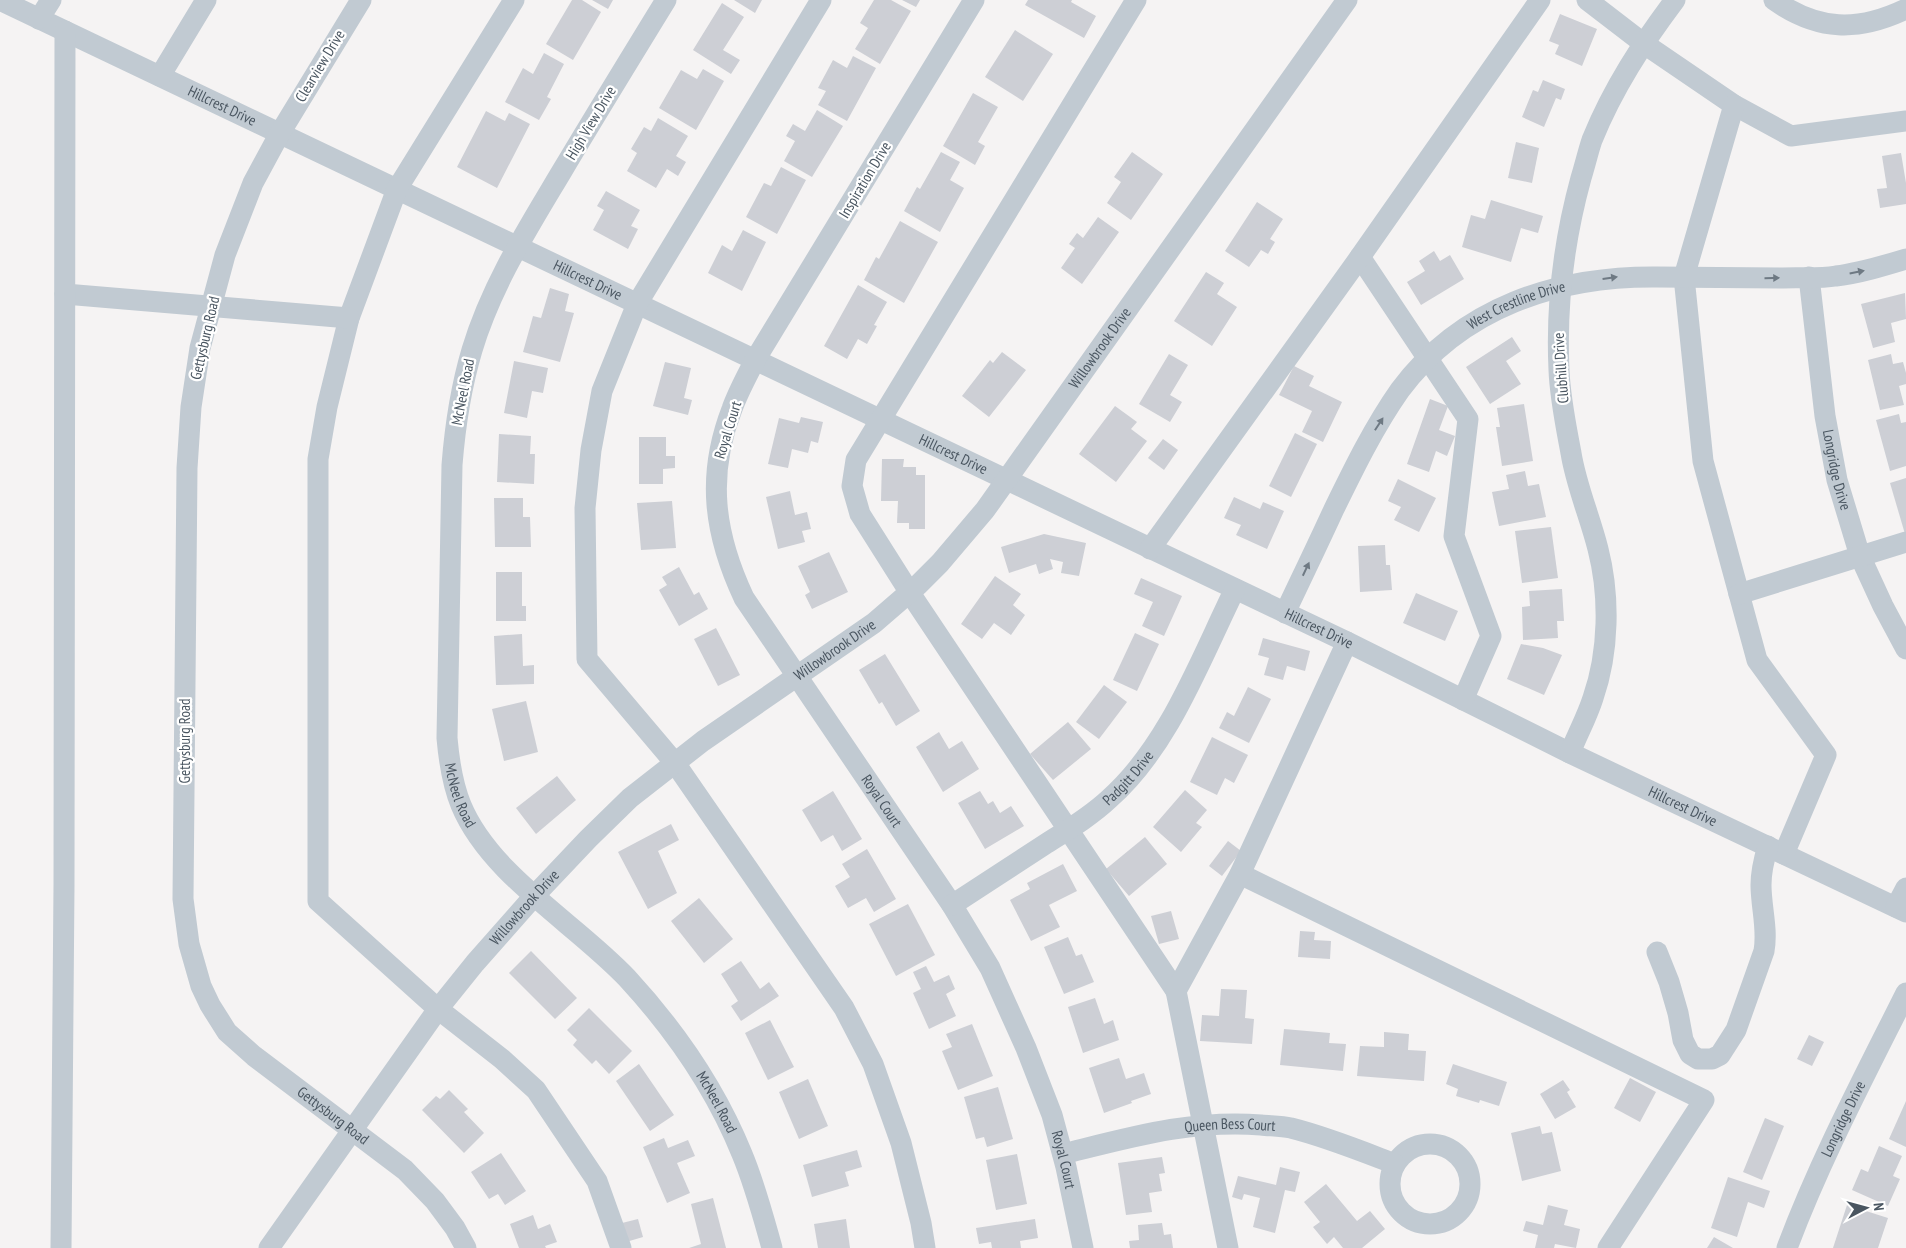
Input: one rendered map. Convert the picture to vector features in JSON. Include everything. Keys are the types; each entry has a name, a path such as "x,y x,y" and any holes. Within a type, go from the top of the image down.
{"street":[{"name":"Hillcrest Drive","path":"0,0 1347,642 1570,753 1901,910"},
{"path":"40,19 51,0"},
{"path":"160,76 206,0"},
{"name":"Clearview Drive","path":"280,133 361,0"},
{"path":"514,0 397,189 350,318 327,407 318,459 318,901 438,1009 502,1059 536,1090 597,1181 621,1248"},
{"name":"High View Drive","path":"517,246 666,0"},
{"path":"821,0 637,304 602,391 591,450 585,508 586,659 675,763 844,1008 873,1064 901,1143 921,1223 925,1248"},
{"name":"Inspiration Drive","path":"755,360 974,0"},
{"path":"1136,0 879,420 856,460 852,486 860,514 910,593 1176,992 1228,1248"},
{"name":"Willowbrook Drive","path":"269,1248 438,1009 475,963 535,895 630,798 703,741 874,623 910,593 940,563 986,510 1347,0"},
{"path":"1150,549 1360,257 1540,0"},
{"path":"1587,0 1643,42 1734,105 1791,136 1906,121"},
{"name":"Clubhill Drive","path":"1570,753 1593,698 1600,670 1606,609 1604,581 1598,550 1571,456 1559,373 1558,316 1564,254 1576,198 1592,141 1615,90 1643,42 1675,0"},
{"path":"1788,4 1802,17 1825,24 1861,25 1884,19 1906,9"},
{"path":"61,1248 65,31"},
{"path":"1657,952 1669,982 1683,1040 1690,1054 1698,1059 1712,1059 1720,1055 1736,1030 1764,951 1766,940 1761,886 1762,871 1776,850 1826,754 1757,660 1703,461 1684,277 1734,105"},
{"name":"Gettysburg Road","path":"280,133 253,183 225,255 200,348 191,407 187,468 183,899 186,929 201,986 210,1005 227,1032 254,1056 405,1170 435,1200 455,1228 466,1248"},
{"name":"McNeel Road","path":"517,246 490,302 472,349 454,440 447,738 450,771 469,821 491,853 626,978 688,1054 718,1102 742,1154 761,1207 772,1248"},
{"path":"1360,257 1468,419 1454,536 1491,636 1463,700"},
{"name":"West Crestline Drive","path":"1285,614 1363,449 1401,390 1428,359 1465,328 1497,309 1531,294 1562,286 1622,276 1835,276 1878,268 1906,259"},
{"name":"Longridge Drive","path":"1809,277 1825,416 1837,480 1860,556 1883,606 1906,649"},
{"path":"65,294 350,318"},
{"name":"Royal Court","path":"755,360 732,408 720,444 717,468 719,521 730,568 744,598 952,905 985,960 1004,997 1052,1115 1063,1154 1083,1248"},
{"path":"1739,594 1906,542"},
{"name":"Padgitt Drive","path":"952,905 1068,830 1109,799 1136,770 1154,746 1175,712 1235,590"},
{"path":"1176,992 1240,874 1347,642"},
{"path":"1240,874 1704,1100 1608,1248"},
{"path":"1901,910 1906,888"},
{"name":"Longridge Drive","path":"1787,1248 1799,1216 1828,1152 1906,993"},
{"name":"Queen Bess Court","path":"1063,1154 1139,1135 1204,1124 1237,1123 1289,1128 1324,1137 1395,1164"}],"building":[{"path":"572,0 582,0 601,12 573,60 546,44"},
{"path":"592,0 613,0 608,9"},
{"path":"734,0 762,0 755,13"},
{"path":"874,0 891,0 911,11 880,64 855,49 868,28 860,23"},
{"path":"902,0 920,0 916,7"},
{"path":"1028,0 1072,0 1071,2 1096,16 1084,38 1025,5"},
{"path":"722,3 744,17 723,50 740,60 731,74 693,50"},
{"path":"1560,14 1597,29 1582,66 1555,54 1559,45 1549,41"},
{"path":"1015,30 1053,54 1023,101 985,77"},
{"path":"544,53 564,64 547,97 551,99 539,120 505,102 523,68 533,74"},
{"path":"853,56 876,68 847,121 818,105 826,91 818,88 833,60 847,68"},
{"path":"703,69 724,81 696,130 659,108 681,70 697,79"},
{"path":"1543,80 1565,89 1561,100 1556,98 1544,127 1522,117 1533,90 1538,92"},
{"path":"973,93 998,107 978,142 985,146 975,165 943,146"},
{"path":"817,110 843,126 812,177 784,161 795,141 786,136 793,124 805,131"},
{"path":"486,111 505,121 509,113 530,124 497,188 457,167"},
{"path":"658,118 688,136 676,156 686,162 678,176 667,169 656,188 627,171 637,153 631,149 644,127 651,131"},
{"path":"1516,142 1539,148 1532,183 1508,178"},
{"path":"941,152 960,162 950,180 964,188 940,232 904,211 917,187 920,189"},
{"path":"1132,152 1163,174 1131,220 1107,203 1121,182 1114,177"},
{"path":"1901,153 1906,183 1906,204 1880,208 1877,189 1887,188 1882,156"},
{"path":"781,167 806,180 777,234 746,217 764,183 771,186"},
{"path":"606,191 640,210 631,226 638,229 628,249 593,230 604,210 597,206"},
{"path":"1491,200 1543,216 1538,233 1521,228 1511,262 1462,247 1471,215 1485,219"},
{"path":"1257,202 1283,219 1270,239 1275,242 1268,254 1261,250 1249,267 1225,251"},
{"path":"1098,217 1119,232 1082,284 1061,268 1075,248 1069,244 1077,233 1083,238"},
{"path":"900,221 938,242 904,303 864,280 876,257 879,259"},
{"path":"743,230 766,242 742,291 708,273 722,245 732,251"},
{"path":"1434,251 1440,261 1450,255 1464,279 1421,305 1407,282 1425,271 1419,261"},
{"path":"1206,272 1224,283 1217,294 1237,307 1212,346 1174,321"},
{"path":"858,285 887,302 874,325 877,326 867,344 858,339 847,359 824,346"},
{"path":"550,288 569,294 565,311 574,313 560,362 523,352 533,316 541,318"},
{"path":"1905,293 1906,319 1891,323 1895,342 1873,348 1861,304"},
{"path":"1512,337 1521,351 1506,361 1521,384 1490,404 1466,367"},
{"path":"1002,352 1026,370 989,417 962,396 990,360 993,363"},
{"path":"1169,354 1188,365 1170,395 1182,402 1170,422 1139,404"},
{"path":"1891,354 1893,364 1903,362 1906,373 1906,384 1899,386 1904,405 1880,410 1868,360"},
{"path":"514,361 548,368 543,393 532,391 527,418 504,413"},
{"path":"665,362 691,368 684,398 692,400 688,415 653,406"},
{"path":"1294,366 1314,376 1309,386 1342,402 1323,442 1302,432 1312,411 1279,395"},
{"path":"1430,399 1448,406 1439,430 1455,436 1447,456 1436,451 1429,472 1407,464"},
{"path":"1524,404 1533,461 1502,466 1496,427 1500,427 1497,408"},
{"path":"1115,406 1137,422 1131,429 1147,441 1116,482 1079,454"},
{"path":"1899,414 1901,423 1906,422 1906,466 1890,471 1876,420"},
{"path":"801,417 823,422 818,443 811,441 808,453 792,449 788,468 768,464 779,418 799,423"},
{"path":"1295,433 1317,444 1291,497 1269,486"},
{"path":"499,434 531,436 530,454 535,454 534,484 497,482"},
{"path":"639,437 666,437 666,456 675,456 675,468 663,469 663,484 639,484"},
{"path":"1163,439 1178,450 1164,470 1148,458"},
{"path":"882,459 904,459 903,467 916,467 916,475 925,475 925,529 909,529 909,523 897,523 898,501 881,501"},
{"path":"1525,471 1528,486 1539,484 1546,517 1499,526 1492,492 1509,489 1506,475"},
{"path":"1906,478 1906,534 1905,534 1890,483"},
{"path":"1398,479 1436,498 1419,532 1394,520 1401,507 1388,501"},
{"path":"790,491 795,515 807,512 811,529 802,531 805,542 778,549 766,497"},
{"path":"1234,497 1260,509 1263,502 1284,511 1267,549 1236,535 1241,525 1224,518"},
{"path":"494,498 523,498 523,517 530,517 531,547 495,547"},
{"path":"672,501 676,548 641,550 637,503"},
{"path":"1551,527 1558,578 1522,583 1515,531"},
{"path":"1044,534 1086,543 1079,576 1061,573 1063,562 1050,559 1053,569 1039,574 1036,564 1009,573 1001,547"},
{"path":"1385,545 1386,565 1390,565 1392,590 1360,592 1358,546"},
{"path":"829,552 848,592 812,609 805,595 810,592 798,566"},
{"path":"679,567 694,595 699,592 708,609 679,626 659,590 667,585 662,577"},
{"path":"496,572 522,572 522,606 526,606 526,621 496,621"},
{"path":"995,576 1021,594 1013,605 1025,615 1011,635 994,623 982,639 961,624"},
{"path":"1141,578 1182,596 1164,636 1142,626 1153,602 1134,594"},
{"path":"1562,589 1564,621 1557,621 1558,638 1523,640 1522,607 1530,606 1529,591"},
{"path":"1416,593 1458,611 1445,641 1403,623"},
{"path":"716,628 740,675 718,686 694,639"},
{"path":"1135,633 1159,644 1137,691 1113,680"},
{"path":"522,634 523,666 534,665 534,684 496,685 494,636"},
{"path":"1263,638 1310,651 1305,671 1287,666 1283,680 1264,675 1269,658 1258,655"},
{"path":"1521,644 1543,648 1562,655 1544,695 1507,679"},
{"path":"885,654 920,711 896,726 882,702 879,704 859,670"},
{"path":"1104,685 1127,702 1099,739 1076,722"},
{"path":"1248,687 1271,699 1249,743 1219,728 1227,712 1234,716"},
{"path":"526,701 538,752 504,761 492,709"},
{"path":"1068,722 1091,749 1053,780 1030,754"},
{"path":"939,732 949,749 962,741 979,769 943,792 916,747"},
{"path":"1212,737 1248,755 1234,783 1225,778 1217,795 1190,782"},
{"path":"557,776 576,800 536,834 516,808"},
{"path":"1185,790 1207,810 1196,823 1202,827 1181,852 1153,827"},
{"path":"833,791 862,839 842,851 833,835 821,842 802,810"},
{"path":"980,791 988,804 993,801 1000,813 1011,806 1024,826 985,849 958,803"},
{"path":"671,824 679,840 658,851 677,893 648,909 618,852"},
{"path":"1145,837 1167,864 1129,896 1106,869"},
{"path":"1228,841 1241,851 1222,876 1209,866"},
{"path":"867,849 896,899 874,912 866,898 848,908 835,886 850,877 842,864"},
{"path":"1063,864 1077,891 1049,905 1060,927 1031,941 1010,900 1030,889 1027,883"},
{"path":"699,898 733,939 704,963 671,921"},
{"path":"908,904 935,955 896,976 869,924"},
{"path":"1171,911 1179,939 1159,944 1151,916"},
{"path":"1300,931 1315,932 1314,940 1331,941 1330,959 1298,957"},
{"path":"1068,937 1076,956 1082,954 1094,982 1064,994 1044,947"},
{"path":"531,951 577,998 555,1019 509,973"},
{"path":"741,961 760,989 769,982 779,996 741,1021 731,1006 738,1001 721,974"},
{"path":"926,966 934,982 949,975 955,989 946,994 956,1016 929,1029 913,993 921,989 913,972"},
{"path":"1221,989 1247,990 1245,1018 1254,1019 1252,1044 1200,1041 1202,1015 1219,1016"},
{"path":"1095,998 1104,1024 1113,1020 1119,1040 1083,1053 1068,1007"},
{"path":"589,1008 632,1051 609,1074 596,1060 592,1064 573,1045 577,1040 567,1030"},
{"path":"770,1020 794,1067 768,1080 745,1033"},
{"path":"972,1024 993,1076 958,1090 942,1051 952,1047 946,1034"},
{"path":"1284,1029 1330,1033 1329,1043 1346,1044 1343,1071 1280,1065"},
{"path":"1384,1032 1409,1034 1408,1050 1426,1051 1424,1081 1357,1076 1360,1046 1384,1047"},
{"path":"1809,1035 1824,1042 1812,1066 1797,1059"},
{"path":"1119,1058 1126,1079 1144,1073 1151,1094 1104,1113 1089,1068"},
{"path":"639,1064 674,1115 650,1131 616,1081"},
{"path":"1453,1064 1507,1082 1499,1106 1480,1100 1479,1103 1456,1096 1458,1089 1446,1084"},
{"path":"1630,1078 1656,1092 1640,1122 1614,1108"},
{"path":"808,1079 828,1126 799,1139 779,1092"},
{"path":"1563,1080 1570,1090 1567,1092 1576,1107 1555,1119 1540,1094"},
{"path":"998,1087 1013,1139 987,1147 984,1137 976,1139 964,1097"},
{"path":"449,1090 468,1109 464,1112 484,1133 464,1153 422,1110 436,1096 440,1099"},
{"path":"1906,1101 1906,1147 1889,1139"},
{"path":"1765,1118 1784,1126 1762,1180 1743,1172"},
{"path":"1540,1126 1542,1134 1552,1132 1561,1171 1522,1181 1511,1133"},
{"path":"664,1138 668,1148 688,1140 695,1156 677,1163 690,1193 667,1203 643,1147"},
{"path":"1879,1146 1902,1156 1893,1176 1900,1179 1888,1206 1852,1190 1861,1169 1868,1172"},
{"path":"857,1150 862,1167 845,1172 849,1186 812,1197 803,1165"},
{"path":"501,1153 526,1191 505,1205 498,1194 489,1199 471,1172"},
{"path":"1017,1154 1027,1204 996,1210 986,1160"},
{"path":"1162,1157 1165,1173 1159,1174 1162,1191 1149,1193 1152,1212 1126,1215 1118,1163"},
{"path":"1280,1167 1300,1172 1295,1192 1285,1190 1275,1233 1253,1227 1260,1198 1244,1194 1242,1200 1232,1197 1238,1176 1276,1185"},
{"path":"1728,1177 1770,1191 1764,1208 1748,1202 1737,1237 1711,1228"},
{"path":"1326,1184 1357,1221 1370,1211 1385,1229 1362,1248 1343,1248 1334,1237 1327,1244 1313,1227 1320,1222 1304,1202"},
{"path":"713,1198 726,1248 689,1248 701,1244 691,1204"},
{"path":"1548,1205 1568,1210 1564,1225 1580,1229 1576,1248 1555,1244 1554,1248 1535,1248 1538,1235 1523,1231 1526,1221 1543,1225"},
{"path":"1847,1205 1888,1218 1878,1248 1833,1248"},
{"path":"533,1215 538,1229 550,1224 557,1242 545,1246 546,1248 519,1248 510,1224"},
{"path":"638,1219 643,1237 626,1242 622,1223"},
{"path":"846,1219 850,1248 818,1248 814,1224"},
{"path":"1035,1219 1038,1238 1020,1241 1021,1248 992,1248 991,1242 979,1244 976,1228"},
{"path":"1162,1223 1164,1235 1171,1234 1173,1248 1130,1248 1129,1241 1139,1240 1138,1225"},
{"path":"1714,1237 1733,1248 1707,1248"}]}
